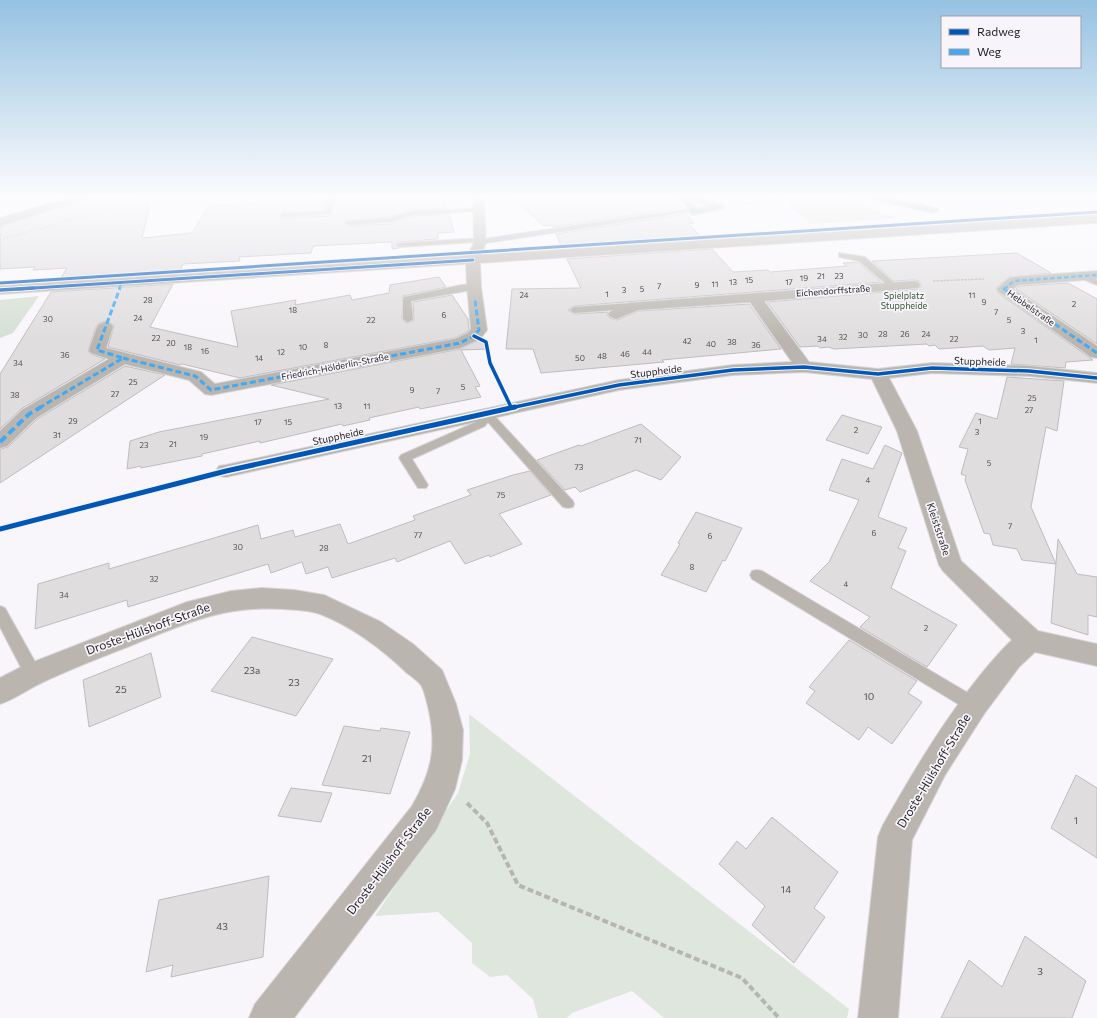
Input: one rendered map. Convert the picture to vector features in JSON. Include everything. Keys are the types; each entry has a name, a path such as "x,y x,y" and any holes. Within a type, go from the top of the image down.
{"main road":[{"path":"0,290 724,244"}],"street":[{"path":"473,260 479,244"},
{"name":"Friedrich-Hölderlin-Straße","path":"105,327 97,350 195,376 212,390 460,343 474,336 479,330 474,287 473,260"},
{"name":"Hebbelstraße","path":"1090,275 1014,281 1004,289 1097,353"},
{"name":"Eichendorffstraße","path":"616,314 635,306 913,285"},
{"path":"754,296 804,367"},
{"path":"0,442 29,414 123,358"},
{"name":"Stuppheide","path":"226,471 619,385 734,370 804,367 878,374 932,368 1028,371 1097,378"},
{"name":"Kleiststraße","path":"878,374 907,430 951,565 1030,640"},
{"name":"Droste-Hülshoff-Straße","path":"0,692 33,674 101,645 196,609 230,601 262,598 294,600 324,605 372,629 403,652 432,678 442,704 448,730 447,760 439,789 424,818 269,1018"},
{"path":"1030,640 1097,655"},
{"name":"Droste-Hülshoff-Straße","path":"878,1018 895,837 934,765 974,705 1009,659 1030,640"}],"lane":[{"path":"400,245 430,244"},
{"path":"842,255 862,259 895,287"},
{"path":"1090,275 1097,283"},
{"path":"408,318 407,299 461,288 474,287"},
{"path":"574,310 635,306"},
{"path":"422,485 405,458 481,424 486,413 568,504"},
{"path":"757,575 974,705"},
{"path":"0,612 33,674"}],"path":[{"path":"913,285 919,282 976,278 1014,281"},
{"path":"441,781 458,793 487,823 518,885 742,978 779,1018"}],"shaded area":[{"path":"39,296 13,333 0,338 0,300"},
{"path":"469,714 849,1009 847,1018 664,1018 632,991 572,1013 567,1018 538,1018 533,999 507,975 490,977 472,963 472,943 438,912 375,916 458,793 470,754"}],"building":[{"path":"0,244 362,244 313,246 311,253 239,257 240,261 183,264 179,273 59,281 67,268 33,270 35,267 0,269"},
{"path":"392,244 396,244 399,248 392,249"},
{"path":"560,244 632,244 562,248"},
{"path":"712,249 733,272 768,270 770,272 847,266 843,263 858,262 881,282 574,306 568,310 574,314 608,312 607,315 610,318 617,320 638,311 749,304 781,349 662,360 664,362 541,373 533,349 506,349 512,289 581,288 567,259"},
{"path":"1017,253 1051,273 1009,277 996,288 998,293 1093,360 1066,362 1065,368 1011,364 1015,348 989,350 983,346 939,349 935,345 929,346 927,344 834,349 828,347 820,348 818,346 800,347 767,302 918,289 921,286 919,281 894,281 872,261"},
{"path":"439,277 446,287 403,296 402,319 407,323 414,320 413,302 452,295 468,319 469,329 467,332 455,338 240,378 108,347 114,326 105,321 99,323 96,327 88,351 91,354 105,359 21,409 0,429 0,374 51,292 173,284 150,327 238,347 231,311 296,300 295,305 350,295 352,300 389,293 390,285"},
{"path":"1068,283 1097,299 1097,344 1016,289 1019,286"},
{"path":"482,338 490,349 461,350 480,386 475,387 481,397 420,409 419,407 369,418 370,420 343,426 342,424 260,443 260,441 202,454 202,456 141,468 141,466 127,469 130,441 159,432 329,399 271,385 460,349"},
{"path":"125,366 165,375 0,483 0,449 8,447 37,419"},
{"path":"1007,377 1064,381 1057,431 1046,427 1031,507 1056,564 1022,560 1017,549 993,545 990,534 984,533 965,480 966,476 961,474 968,449 959,447 976,413 997,419"},
{"path":"842,415 882,427 868,454 826,440"},
{"path":"641,424 681,457 661,480 636,470 580,492 575,487 565,490 537,460 579,445 581,446"},
{"path":"885,445 902,453 878,517 907,528 898,548 906,551 891,588 957,625 927,667 860,627 870,617 810,581 829,562 859,500 829,490 842,459 873,469"},
{"path":"530,471 551,495 499,514 522,544 490,557 489,555 465,564 450,541 397,562 395,558 332,578 328,567 306,574 302,562 271,573 268,564 128,607 127,600 35,629 38,584 109,563 109,569 258,525 261,539 293,530 295,537 340,524 348,544 415,520 413,516 471,495 467,490"},
{"path":"696,512 742,528 725,561 723,560 706,592 661,575 680,544 678,543"},
{"path":"1058,539 1077,574 1097,577 1097,617 1088,615 1088,635 1051,623"},
{"path":"252,637 333,659 296,716 211,691"},
{"path":"849,640 917,681 908,693 922,702 892,744 868,727 859,740 806,703 815,691 809,687"},
{"path":"151,653 161,697 89,727 83,680"},
{"path":"344,726 380,731 381,728 410,732 390,794 322,785"},
{"path":"1076,775 1097,788 1097,858 1051,828"},
{"path":"291,788 332,793 321,822 278,816"},
{"path":"772,817 838,872 814,908 825,917 794,963 752,925 765,906 719,864 737,841 746,849"},
{"path":"269,876 263,957 171,977 173,965 146,972 159,900"},
{"path":"1025,936 1086,981 1072,1018 941,1018 969,960 1002,987"}],"marked path":[{"path":"1097,275 1014,281 1004,289 1097,353"},
{"path":"0,442 29,414 123,358 97,350 122,282"},
{"path":"123,358 195,376 211,390 460,343 474,336 479,330 475,300"}],"cycle path":[{"path":"0,283 610,244"},
{"path":"0,290 473,260"},
{"path":"474,336 486,342 490,363 511,407"},
{"path":"0,529 226,471 619,385 733,370 804,367 878,374 932,368 1029,371 1097,378"}],"park label":[{"name":"Spielplatz Stuppheide","path":"904,302"}]}
